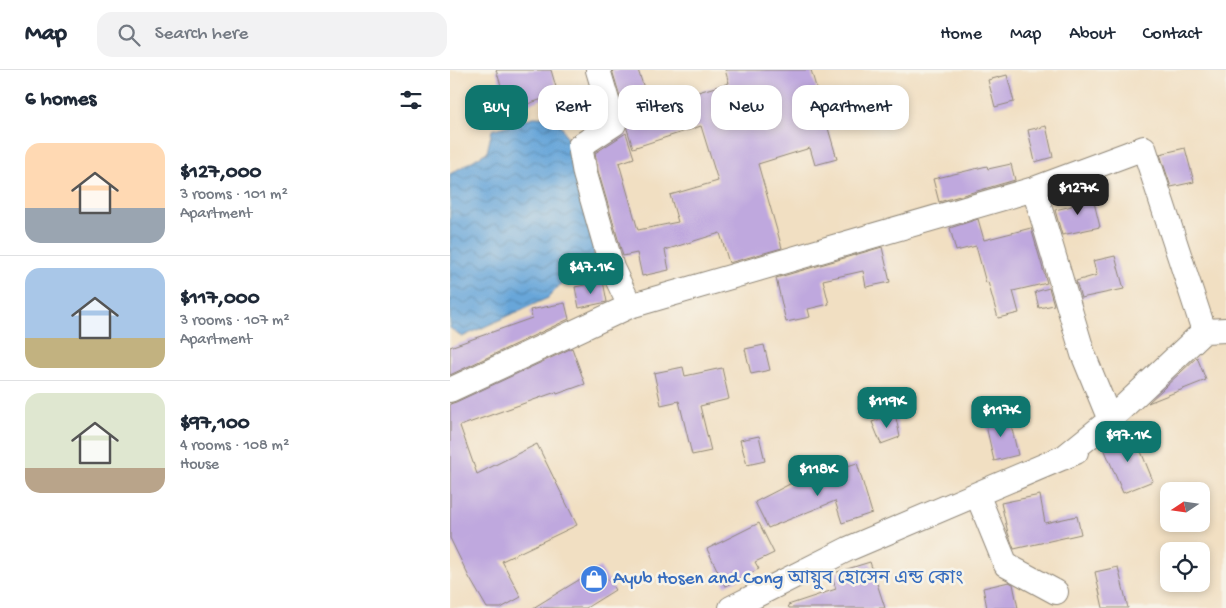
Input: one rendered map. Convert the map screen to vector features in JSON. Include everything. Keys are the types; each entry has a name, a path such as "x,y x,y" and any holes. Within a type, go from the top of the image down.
{"street":[{"path":"598,70 614,124 580,146 585,174 612,268 630,306"},
{"path":"450,390 630,306 1034,189 1144,148 1215,330 1063,458 848,549 732,608"},
{"path":"1034,189 1083,354 1110,420"},
{"path":"977,494 1006,566 1056,592"}],"water":[{"path":"538,117 538,130 563,130 575,156 594,243 594,265 590,275 560,285 548,298 462,337 450,328 450,174 487,152 492,130 528,130 528,119"}],"building":[{"path":"496,70 551,70 555,85 538,85 538,101 528,104 528,85 501,85"},
{"path":"612,70 638,70 643,85 618,85 618,90"},
{"path":"725,70 811,70 815,85 792,85 792,130 829,130 837,159 815,165 810,148 758,164 782,248 729,263 720,233 665,250 669,270 642,276 637,253 623,256 598,171 595,153 626,133 634,158 619,163 638,230 678,222 670,195 718,181 701,126 701,91 711,88 711,130 782,130 782,85 722,85 729,83"},
{"path":"1007,75 1014,102 995,107 988,80"},
{"path":"1046,126 1053,157 1035,162 1028,130"},
{"path":"627,130 689,130 633,148"},
{"path":"1185,148 1194,182 1171,187 1160,154"},
{"path":"1011,164 1015,180 939,202 933,179 987,166 988,169"},
{"path":"1092,194 1100,227 1062,235 1055,210 1072,206 1070,199"},
{"path":"978,219 984,240 1031,228 1047,283 1013,291 1019,313 998,318 976,246 956,251 950,228"},
{"path":"882,247 890,282 866,287 863,271 823,280 829,304 808,309 810,317 786,322 776,278"},
{"path":"1115,256 1124,289 1081,298 1076,281 1097,275 1093,261"},
{"path":"603,281 607,302 579,308 575,287"},
{"path":"1049,288 1054,305 1039,308 1035,292"},
{"path":"565,303 569,319 450,375 450,347 532,318 530,310"},
{"path":"764,345 770,370 751,374 745,349"},
{"path":"572,348 585,384 557,394 556,392 460,426 477,474 537,444 577,525 502,561 521,597 501,608 487,608 450,538 450,404"},
{"path":"1197,357 1206,380 1148,403"},
{"path":"683,367 685,376 722,368 729,399 700,406 711,451 692,455 679,401 661,405 654,373"},
{"path":"895,413 900,437 881,444 872,422"},
{"path":"1009,416 1018,455 994,461 985,421"},
{"path":"1134,434 1153,481 1123,493 1103,446"},
{"path":"759,436 765,461 747,465 740,440"},
{"path":"857,463 872,513 842,523 835,501 768,528 755,502 817,470 819,475"},
{"path":"1040,495 1045,523 1077,516 1081,534 1014,549 1001,503"},
{"path":"759,523 774,553 755,562 759,569 725,586 707,549"},
{"path":"870,562 885,608 789,608 788,605 836,589 831,574"},
{"name":"Ayub Hosen and Cong আয়ুব হোসেন এন্ড কোং","path":"600,567 615,590 586,608 533,608"},
{"path":"1118,567 1128,608 1103,608 1095,572"},
{"path":"1009,582 1013,584 1018,608 987,608 983,588"}],"place":[{"name":"Ayub Hosen and Cong আয়ুব হোসেন এন্ড কোং","path":"594,579"}]}
